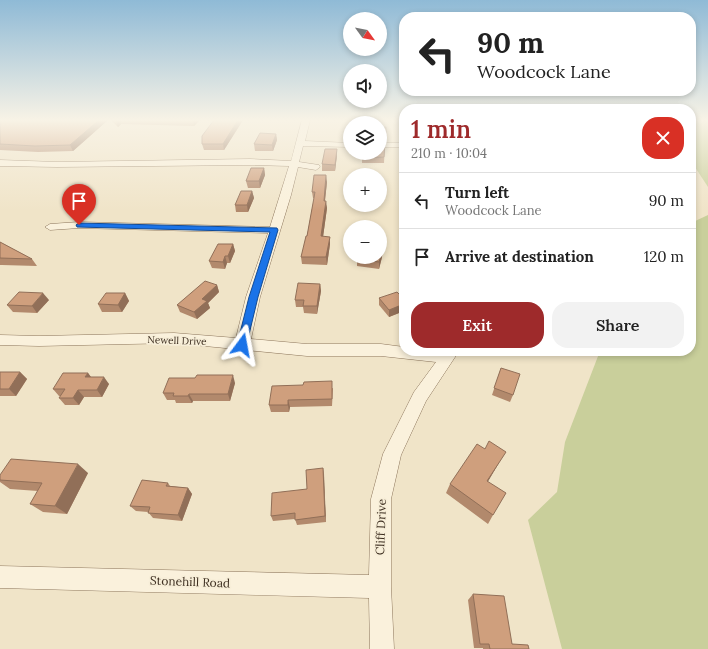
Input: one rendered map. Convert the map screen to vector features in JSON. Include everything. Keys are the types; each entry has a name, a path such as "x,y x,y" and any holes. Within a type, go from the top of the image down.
{"street":[{"path":"242,345 253,297 275,230 298,150"},
{"path":"0,163 87,164 146,161 294,163 316,167"},
{"path":"50,227 79,225 275,230"},
{"name":"Newell Drive","path":"0,340 39,341 174,338 307,350 399,351"},
{"name":"Cliff Drive","path":"382,649 380,587 381,500 392,454 420,398 449,356"},
{"name":"Stonehill Road","path":"0,577 380,587"}],"green space":[{"path":"696,150 708,150 708,187 696,169"},
{"path":"708,215 708,649 562,649 528,520 557,492 565,442 598,356 696,356 696,221"}],"building":[{"path":"325,150 337,150 335,165 322,164"},
{"path":"251,168 264,168 259,181 246,181"},
{"path":"314,175 326,175 324,201 326,201 321,236 330,237 326,257 301,257 307,236 315,192 312,192"},
{"path":"241,191 252,191 247,205 235,205"},
{"path":"0,242 32,259 0,258"},
{"path":"218,244 233,244 228,256 225,256 223,262 209,261"},
{"path":"205,281 217,285 202,299 207,301 194,312 177,305"},
{"path":"298,283 320,284 317,306 303,306 304,300 295,300"},
{"path":"19,292 43,293 32,306 7,305"},
{"path":"397,292 399,294 399,306 389,310 379,298"},
{"path":"106,293 125,293 118,305 98,304"},
{"path":"501,368 520,374 513,395 494,388"},
{"path":"0,372 20,372 9,389 0,389"},
{"path":"63,373 88,373 85,377 104,377 97,390 78,390 73,398 59,398 65,389 53,389"},
{"path":"197,375 233,375 228,394 189,394 188,396 173,396 174,393 163,393 169,378 195,378"},
{"path":"332,381 332,399 288,400 288,405 269,405 272,386 303,385 304,382"},
{"path":"489,441 506,452 487,481 506,493 493,515 450,484 477,444 485,449"},
{"path":"11,459 78,464 55,506 30,504 42,483 0,480 0,475"},
{"path":"323,468 325,516 295,520 295,513 271,516 272,493 307,489 306,470"},
{"path":"142,480 168,483 166,486 188,488 178,515 148,513 150,507 130,506"},
{"path":"473,594 504,596 512,644 528,645 529,649 490,649 489,644 480,644"}],"route":[{"path":"79,225 141,228 275,230 253,297 242,345"}]}
